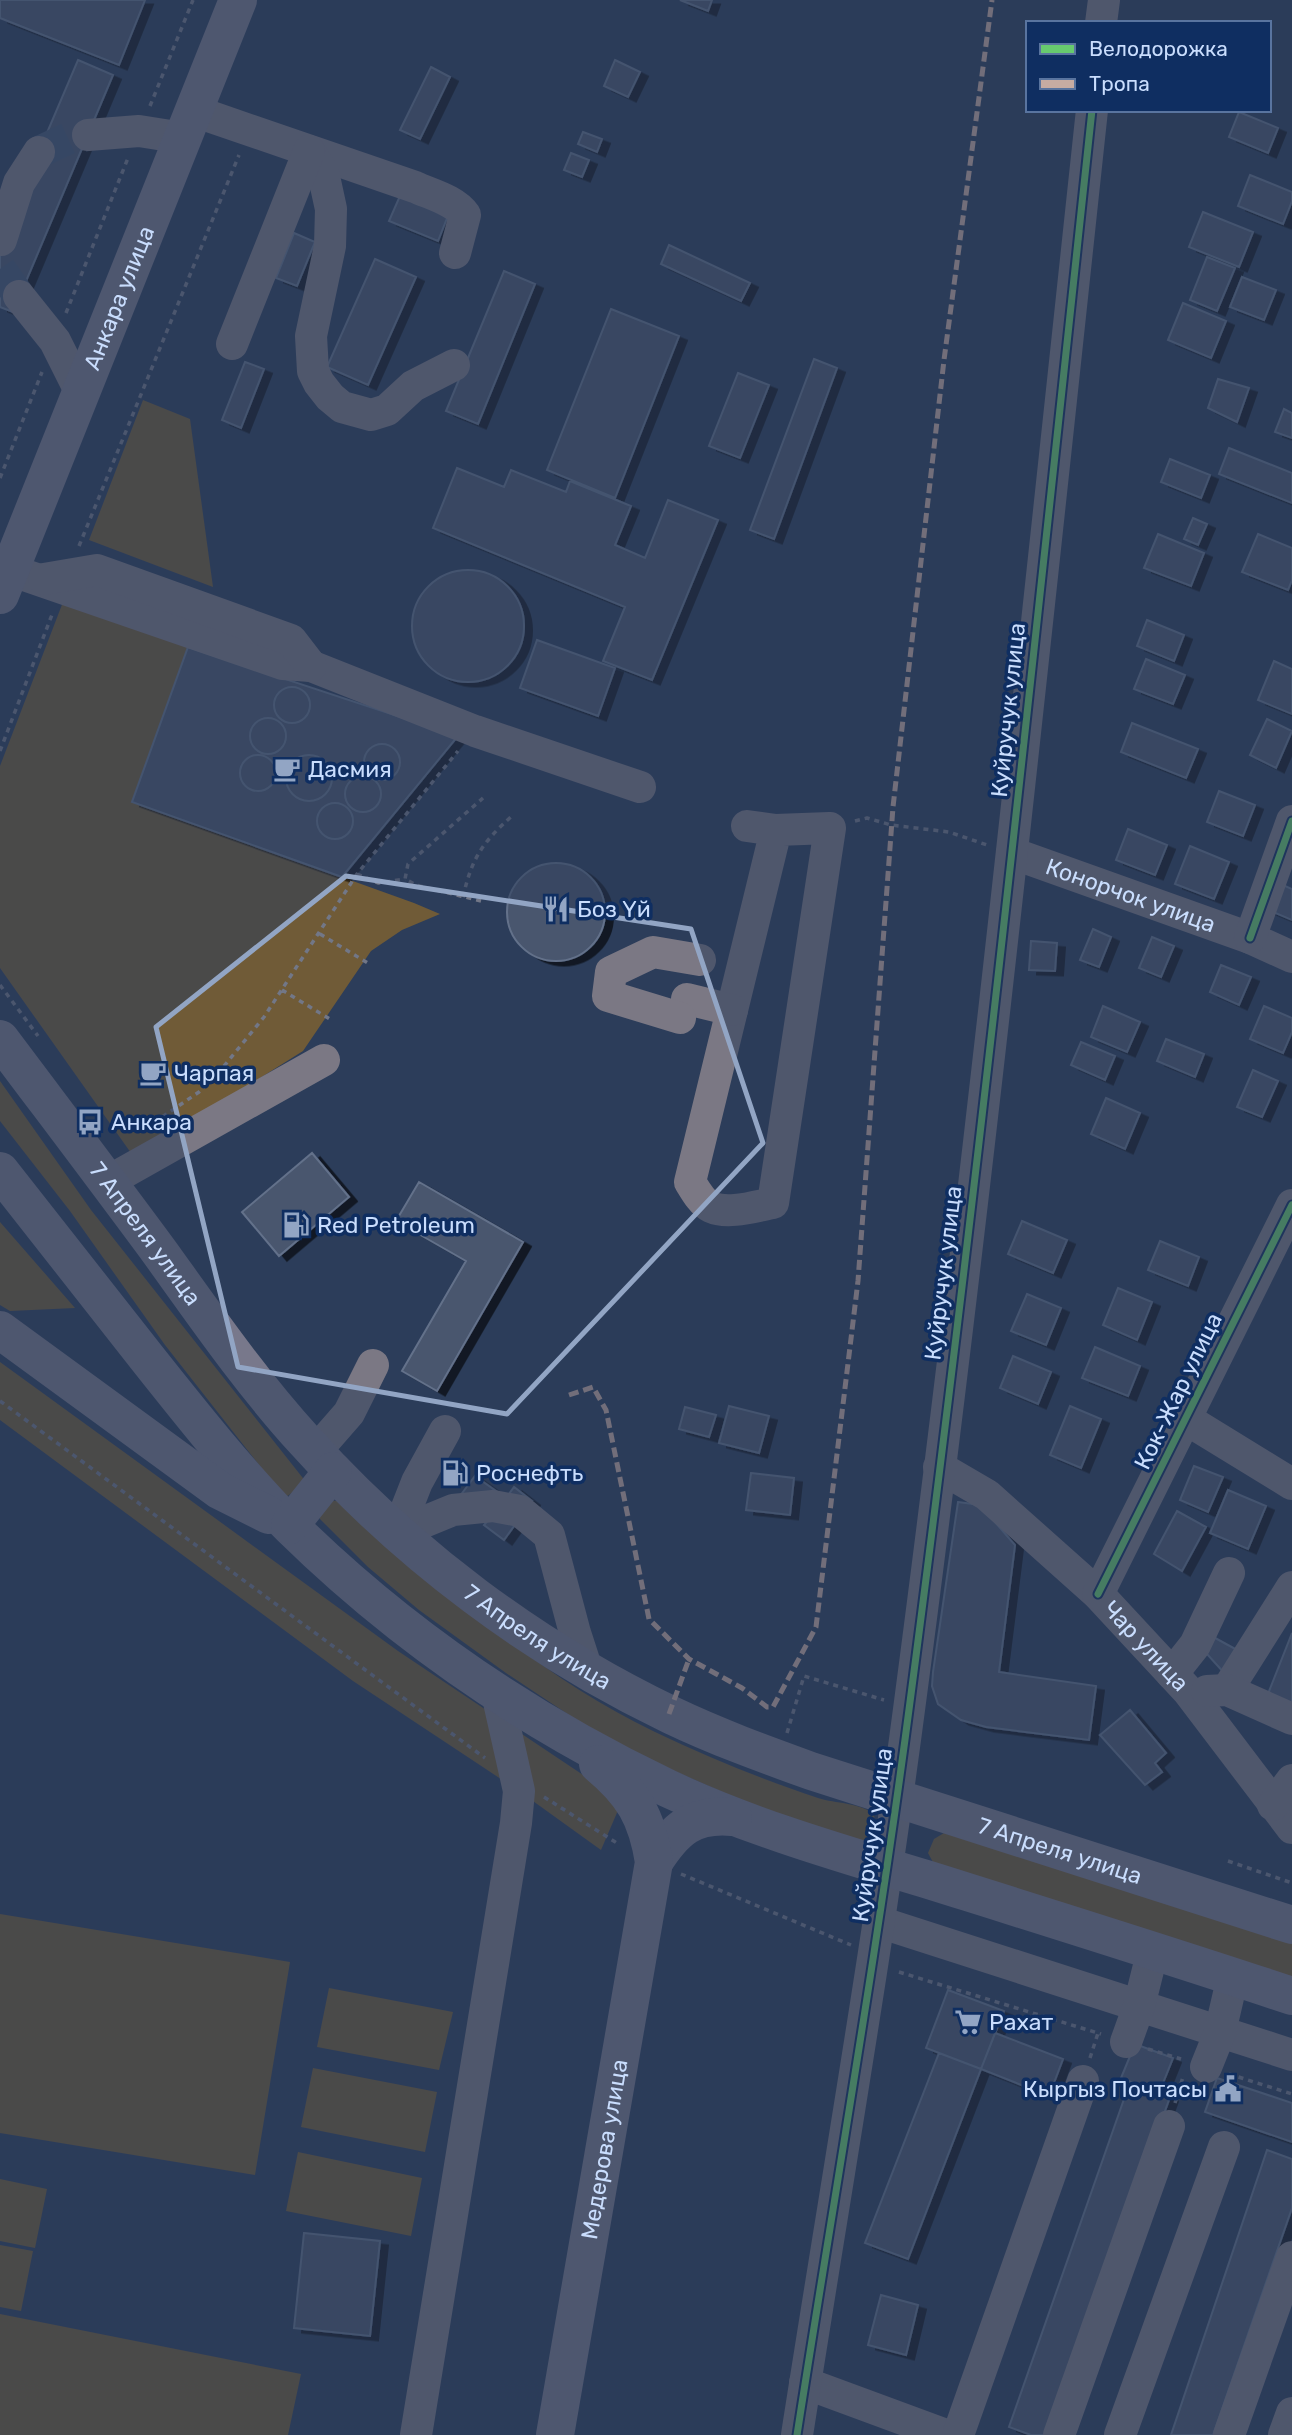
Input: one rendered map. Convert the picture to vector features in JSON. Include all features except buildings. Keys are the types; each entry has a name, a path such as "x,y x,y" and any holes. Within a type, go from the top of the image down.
{"main road":[{"name":"Анкара улица","path":"30,579 80,393 238,0"},
{"name":"7 Апреля улица","path":"0,1039 249,1375 324,1461 397,1532 474,1595 526,1632 587,1670 669,1714 738,1745 1292,1926"},
{"path":"0,1171 206,1433 290,1525 370,1598 496,1693 634,1772 733,1817 800,1842 1153,1950 1292,1996"},
{"path":"0,1330 219,1490 290,1525"},
{"path":"290,1525 324,1461"},
{"name":"Медерова улица","path":"555,2435 652,1861 645,1821 632,1797 614,1777 559,1731"},
{"name":"Медерова улица","path":"652,1861 677,1832 694,1820 706,1816 733,1817"}],"street":[{"path":"1101,21 1104,0"},
{"name":"Куйручук улица","path":"797,2435 879,1922 939,1468 1012,853 1092,112"},
{"path":"88,135 188,125 248,130 415,187 461,209 464,219 455,253"},
{"path":"232,344 310,151"},
{"path":"310,151 323,172 331,209 330,246 312,336 313,371 319,383 342,407 371,415 387,410 413,386 454,365"},
{"path":"1,240 19,183 39,152"},
{"path":"19,296 55,341 80,393"},
{"path":"30,579 283,664 311,666 474,731 640,787"},
{"path":"1250,938 1292,821"},
{"path":"762,828 830,828 773,1203 724,1210 710,1207 690,1182 732,1010 762,828"},
{"name":"Конорчок улица","path":"1012,853 1250,938 1292,957"},
{"path":"700,960 653,952 611,972 608,996 683,1008 732,1010"},
{"path":"107,1182 324,1060"},
{"name":"Кок-Жар улица","path":"1098,1594 1292,1205"},
{"path":"324,1461 373,1365"},
{"name":"Кок-Жар улица","path":"1186,1419 1292,1484"},
{"path":"397,1532 417,1482 445,1431"},
{"name":"Чар улица","path":"939,1468 986,1495 1098,1594 1180,1682 1283,1816"},
{"path":"397,1532 453,1510 493,1506 520,1511 549,1535 587,1670"},
{"path":"1229,1573 1180,1682 1227,1690 1292,1719"},
{"path":"1227,1690 1292,1587"},
{"path":"416,2435 516,1823 519,1791 496,1693"},
{"path":"1283,1816 1292,1780"},
{"path":"879,1922 1292,2055"},
{"path":"1126,2042 1139,2006 1153,1950"},
{"path":"1206,2067 1220,2032 1233,1976"},
{"path":"958,2435 1083,2081"},
{"path":"1059,2435 1169,2126"},
{"path":"1121,2435 1224,2147"},
{"path":"1228,2435 1292,2257"},
{"path":"805,2383 946,2435"},
{"path":"1284,2435 1292,2413"}],"path":[{"path":"0,478 193,0"},
{"path":"0,751 30,579 248,130"},
{"path":"139,1132 199,1092 249,1035 320,934 357,874 474,731"},
{"path":"405,879 408,864 483,798"},
{"path":"463,897 469,870 480,849 492,833 513,815"},
{"path":"867,818 891,825 949,832 1012,853"},
{"path":"357,874 378,883 405,879 416,885 481,901"},
{"path":"320,934 371,965"},
{"path":"0,985 39,1038"},
{"path":"282,990 333,1021"},
{"path":"0,1401 516,1780 652,1861 844,1942"},
{"path":"787,1734 804,1676 881,1699"},
{"path":"1228,1861 1292,1883"},
{"path":"897,1984 900,1970 1292,2094"}],"highlighted area":[{"path":"346,876 691,929 763,1143 507,1414 238,1367 156,1027"}],"shaded area":[{"path":"143,400 190,419 213,587 89,540"},
{"path":"63,602 188,647 133,802 440,914 402,930 371,951 303,1051 199,1116 131,1153 0,968 0,766"},
{"path":"0,1081 91,1210 306,1482 285,1498 165,1345 70,1211 0,1121"},
{"path":"0,1222 75,1308 10,1311 0,1305"},
{"path":"0,1362 398,1651 622,1801 601,1850 519,1791 353,1681 0,1420"},
{"path":"327,1500 337,1501 490,1626 570,1684 655,1732 715,1759 818,1798 867,1810 874,1814 871,1838 866,1845 811,1831 672,1770 593,1731 419,1610 368,1567 320,1519 318,1511"},
{"path":"944,1833 1292,1942 1292,1983 934,1864 928,1853 934,1839"},
{"path":"0,1914 290,1962 255,2175 0,2133"},
{"path":"329,1988 453,2012 439,2070 317,2047"},
{"path":"313,2068 437,2092 425,2152 301,2127"},
{"path":"298,2152 422,2178 411,2236 286,2211"},
{"path":"0,2179 47,2189 35,2248 0,2241"},
{"path":"0,2245 33,2251 21,2311 0,2307"},
{"path":"0,2314 301,2374 288,2435 0,2435"}],"tunnel":[{"path":"39,152 69,138 88,135"},
{"path":"0,269 19,296"}],"marked path":[{"path":"569,1395 593,1387 606,1410 649,1619 689,1659 742,1688 767,1707 773,1707 816,1627 858,1281 893,807 944,360 992,0"},
{"path":"669,1714 689,1659"}],"cycle path":[{"path":"797,2435 884,1886 936,1503 1006,906 1092,112"},
{"path":"1250,938 1292,821"},
{"path":"1098,1594 1292,1205"}],"place":[{"name":"Дасмия","path":"287,769"},
{"name":"Боз Үй","path":"556,909"},
{"name":"Чарпая","path":"153,1073"},
{"name":"Анкара","path":"90,1122"},
{"name":"Red Petroleum","path":"296,1225"},
{"name":"Роснефть","path":"455,1473"},
{"name":"Рахат","path":"968,2022"},
{"name":"Кыргыз Почтасы","path":"1228,2089"}]}
